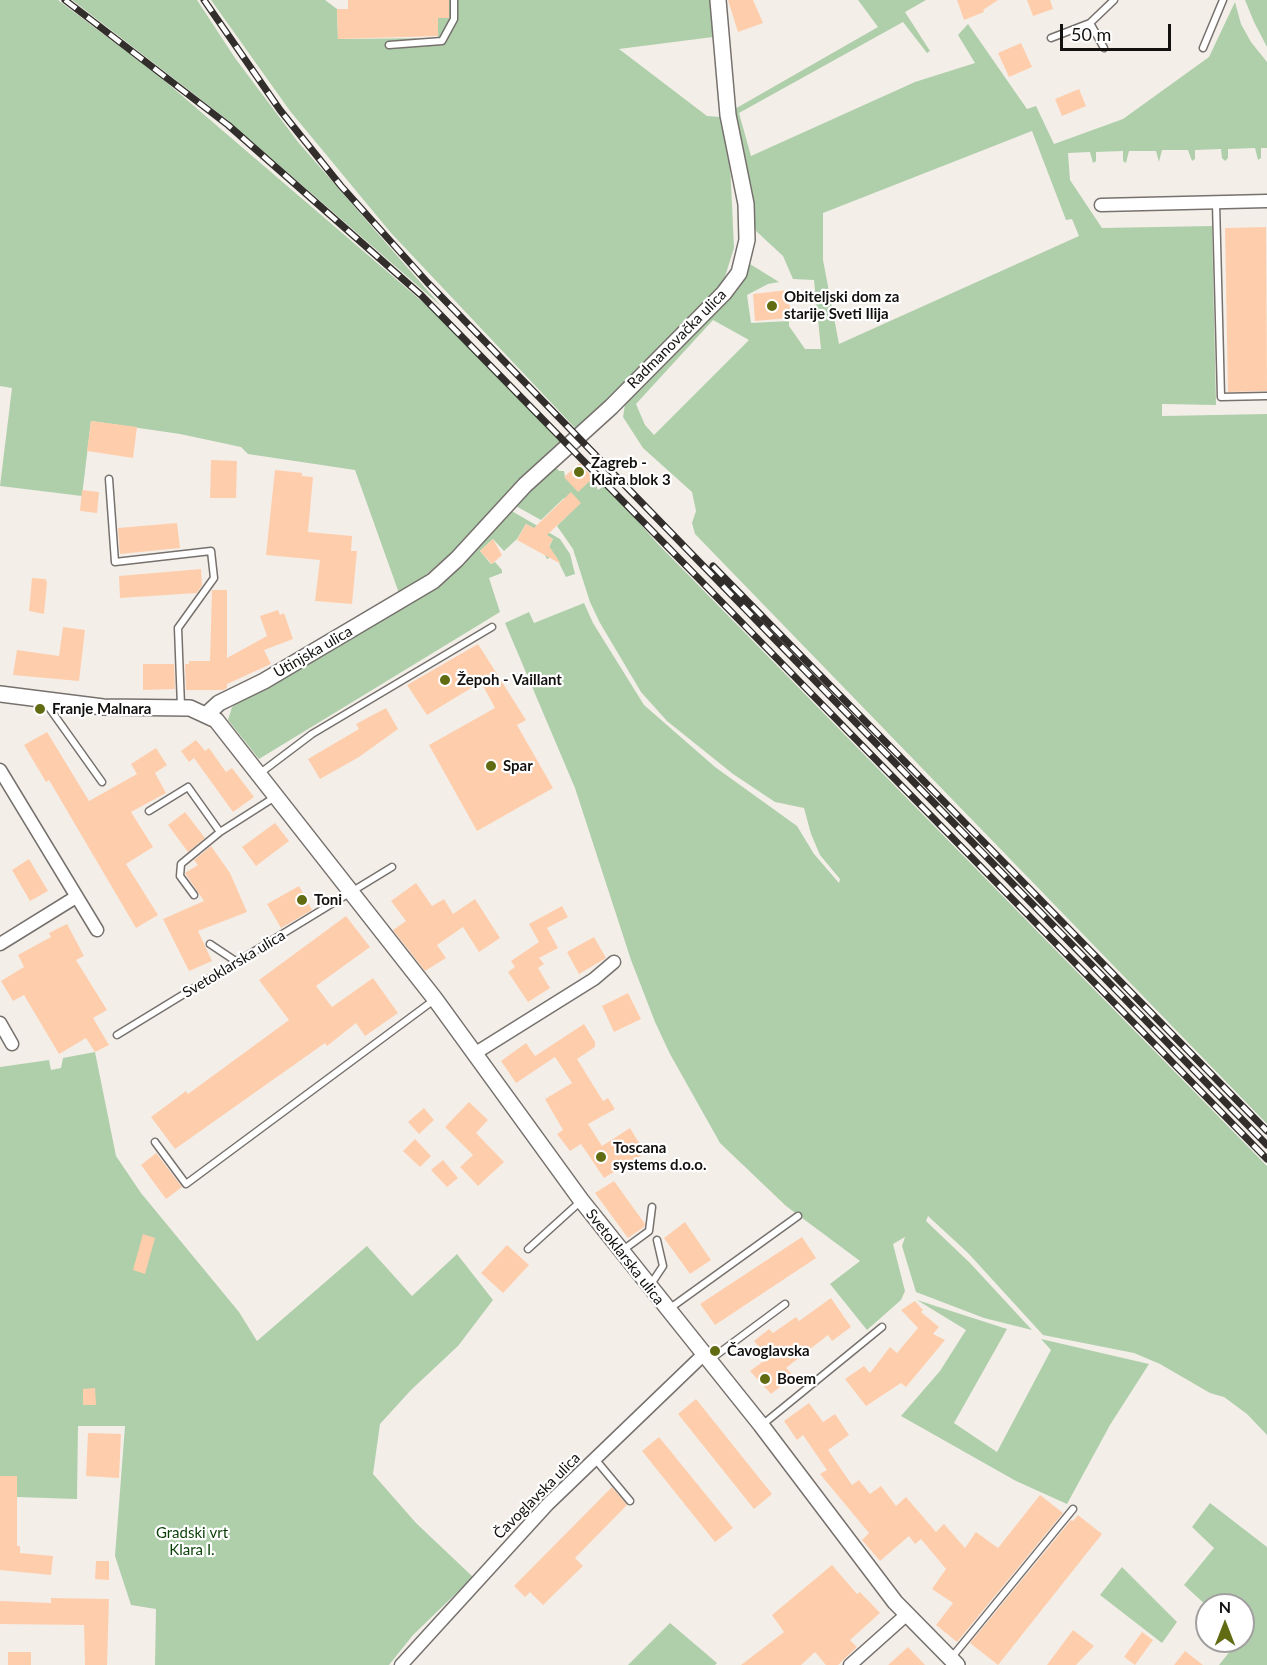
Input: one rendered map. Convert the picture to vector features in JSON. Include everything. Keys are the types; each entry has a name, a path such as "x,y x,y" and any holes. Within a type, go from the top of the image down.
{"street":[{"name":"Radmanovačka ulica","path":"570,445 724,293 739,273 747,240 746,204 728,115 718,0"},
{"path":"1101,205 1267,201"},
{"name":"Utinjska ulica","path":"207,714 219,703 264,681 433,581 457,559 525,485 570,445"},
{"path":"0,694 103,707 181,707 207,714"},
{"name":"Svetoklarska ulica","path":"207,714 223,728 435,999 581,1200 761,1425 906,1615 954,1662"},
{"path":"0,770 97,930"},
{"path":"0,944 76,897"},
{"path":"474,1054 594,979 614,962"},
{"path":"0,1023 12,1044"},
{"name":"Čavoglavska ulica","path":"401,1665 548,1504 706,1358"},
{"path":"850,1665 906,1615"}],"lane":[{"path":"389,45 442,41 454,19 454,0"},
{"path":"1051,38 1090,23 1114,0"},
{"path":"1203,48 1223,0"},
{"path":"1090,23 1104,48"},
{"path":"1216,202 1221,397 1267,396"},
{"path":"109,479 115,562 211,550 214,578 178,628 181,707"},
{"path":"258,775 312,734 492,627"},
{"path":"43,701 102,782"},
{"path":"149,811 188,787 220,832"},
{"path":"194,895 180,876 181,864 220,832 276,797"},
{"path":"351,893 392,867"},
{"name":"Svetoklarska ulica","path":"117,1035 351,893"},
{"path":"210,944 237,962"},
{"path":"155,1142 186,1184 435,999"},
{"path":"528,1249 581,1200"},
{"path":"621,1251 649,1231 652,1207"},
{"path":"667,1310 798,1216"},
{"path":"650,1288 663,1266 657,1240"},
{"path":"706,1358 785,1304"},
{"path":"761,1425 882,1327"},
{"path":"595,1459 630,1501"},
{"path":"954,1662 1073,1509"}],"green space":[{"path":"0,0 58,0 159,76 432,310 562,442 461,546 400,596 355,470 248,454 241,447 180,434 91,421 82,496 0,486 12,388 0,386"},
{"path":"72,0 197,0 235,58 298,142 441,306 225,118"},
{"path":"211,0 325,0 337,9 338,39 438,38 438,18 449,18 449,0 711,0 713,37 619,49 707,116 721,117 730,161 734,248 723,283 607,403 576,429 391,233 290,111"},
{"path":"858,0 926,0 905,12 930,51 927,53 903,22 739,113 751,156 915,82 975,63 958,35 968,24 1027,109 1036,106 1054,144 1123,119 1209,57 1235,2 1241,24 1251,42 1267,62 1267,148 1261,148 1261,158 1258,160 1255,148 1228,149 1228,158 1225,161 1222,158 1221,149 1195,150 1195,159 1192,161 1188,150 1162,150 1159,162 1156,151 1129,151 1126,163 1123,161 1123,151 1096,152 1096,161 1093,163 1090,152 1068,153 1070,180 1102,228 1212,226 1216,405 1162,404 1162,416 1267,414 1267,1124 695,534 692,523 696,511 692,492 643,448 623,417 625,404 736,292 750,264 779,282 768,284 747,295 751,323 789,321 789,326 805,349 821,349 814,280 793,279 783,256 756,231 733,110 878,27","holes":["1032,131 1066,220 1072,219 1079,236 839,344 823,260 823,213","713,320 749,340 654,435 645,425 636,404"]},
{"path":"1245,0 1267,0 1267,47 1254,22"},
{"path":"555,466 559,471 564,471 565,477 578,491 593,478 598,490 605,485 658,544 1267,1166 1267,1435 1247,1414 1224,1397 1210,1393 1160,1364 1134,1353 1043,1335 968,1253 928,1216 926,1221 970,1263 1032,1330 984,1318 916,1292 902,1246 905,1237 893,1244 905,1291 901,1300 867,1330 830,1284 860,1261 786,1206 720,1143 670,1054 655,1022 631,960 575,788 505,623 529,612 534,623 584,603 593,623 644,705 715,767 797,826 814,854 839,883 840,879 820,855 804,808 775,802 733,774 667,721 641,692 600,623 590,602 573,549 557,526 580,503 564,498 541,520 514,505"},
{"path":"510,510 560,539 570,554 575,574 566,577 555,555 547,559 545,555 553,539 526,524 517,539 504,551 493,539 480,551 491,564 495,562 502,570 502,573 489,578 500,612 259,759 228,720 232,707 478,548"},
{"name":"Gradski vrt Klara I.","path":"95,1052 116,1156 141,1193 239,1312 257,1341 367,1246 412,1296 457,1254 493,1300 458,1346 411,1390 380,1424 373,1474 416,1523 473,1577 413,1635 389,1665 155,1665 156,1609 131,1605 115,1556 125,1426 78,1426 77,1499 17,1497 17,1476 0,1476 0,1067 49,1060 51,1070 61,1068 63,1058"},
{"path":"917,1300 1007,1329 954,1423 997,1452 1051,1350 1041,1339 1149,1364 1110,1425 1067,1504 1016,1481 901,1416 940,1371 966,1330"},
{"path":"1210,1503 1267,1547 1267,1665 1219,1665 1228,1653 1255,1653 1255,1593 1195,1593 1195,1595 1184,1585 1214,1548 1192,1527"},
{"path":"1122,1567 1177,1622 1162,1643 1100,1595"},
{"path":"670,1623 717,1663 715,1665 628,1665"}],"building":[{"path":"348,0 449,0 449,18 438,18 438,36 338,39 337,9 348,9"},
{"path":"728,0 753,0 763,23 738,32"},
{"path":"957,0 998,0 983,10 984,12 964,20"},
{"path":"1027,0 1050,0 1053,9 1033,16"},
{"path":"1021,43 1032,67 1009,77 998,53"},
{"path":"1079,89 1086,106 1062,116 1055,99"},
{"path":"1266,227 1267,391 1228,392 1225,228"},
{"name":"Obiteljski dom za starije Sveti Ilija","path":"788,290 791,318 755,321 753,294"},
{"path":"91,421 137,427 133,458 87,451"},
{"path":"211,460 237,461 236,498 210,498"},
{"name":"Zagreb - Klara blok 3","path":"580,463 593,478 578,492 564,477"},
{"path":"275,470 302,473 302,476 313,477 308,532 352,536 351,551 357,551 352,604 315,601 320,560 266,555"},
{"path":"82,490 99,492 97,513 80,511"},
{"path":"571,492 581,503 547,535 553,539 549,546 561,564 517,540 526,524 534,528"},
{"path":"177,523 180,548 120,554 118,528"},
{"path":"493,539 502,555 492,564 480,551"},
{"path":"201,569 202,585 197,593 120,598 119,576"},
{"path":"32,578 45,579 47,582 44,614 29,611"},
{"path":"212,590 227,590 227,658 267,636 260,616 278,610 280,615 284,613 293,639 264,650 271,664 227,684 227,688 223,690 186,690 185,664 189,664 189,661 210,661"},
{"path":"63,627 85,630 79,681 13,675 17,650 59,656"},
{"name":"Spar","path":"478,644 526,720 517,725 553,788 477,831 429,745 495,708 481,682 427,715 407,685"},
{"path":"143,664 174,664 175,689 143,690"},
{"path":"386,708 398,729 359,757 320,779 308,759 359,729 356,724"},
{"path":"47,732 89,801 137,774 131,764 156,748 167,765 155,773 166,793 131,812 153,847 126,864 158,915 136,928 49,780 46,782 24,745"},
{"path":"196,740 205,751 209,748 226,772 232,768 254,797 233,812 194,758 189,762 181,751"},
{"path":"185,812 205,838 188,852 168,825"},
{"path":"275,823 289,841 256,866 242,847"},
{"path":"211,846 230,873 247,912 198,931 212,961 189,971 163,919 204,901 185,873 198,865 194,860"},
{"path":"29,859 48,891 30,901 12,870"},
{"path":"416,883 432,906 444,899 453,914 475,899 500,938 479,952 463,927 437,945 446,958 425,971 393,930 406,921 391,901"},
{"path":"299,886 312,910 281,928 267,904"},
{"path":"562,906 568,917 547,928 558,948 539,958 544,964 538,968 550,988 528,1002 508,972 515,967 511,961 539,942 529,924"},
{"path":"346,916 370,947 316,986 332,1007 373,978 398,1013 365,1036 356,1023 327,1046 325,1043 175,1149 151,1117 186,1091 188,1094 289,1020 259,980"},
{"path":"67,924 84,956 76,960 107,1010 93,1018 109,1045 95,1052 86,1038 59,1054 24,995 13,1001 1,981 24,967 18,955 51,937 49,933"},
{"path":"594,937 606,958 579,974 567,952"},
{"path":"628,993 641,1019 614,1032 602,1006"},
{"path":"584,1024 595,1042 595,1047 577,1059 603,1101 608,1098 615,1109 588,1124 602,1146 630,1128 645,1153 604,1178 581,1144 570,1151 557,1134 563,1130 545,1099 572,1083 555,1057 516,1083 501,1061 526,1043 535,1056"},
{"path":"469,1102 488,1120 476,1133 504,1162 478,1186 460,1167 473,1155 445,1127"},
{"path":"424,1108 434,1120 419,1134 408,1122"},
{"path":"415,1139 431,1156 420,1167 403,1151"},
{"path":"156,1153 182,1187 166,1199 141,1165"},
{"path":"443,1160 458,1178 447,1187 431,1170"},
{"path":"614,1181 645,1224 628,1238 595,1193"},
{"path":"685,1222 711,1260 690,1274 664,1238"},
{"path":"143,1234 155,1238 145,1274 133,1270"},
{"path":"802,1237 816,1258 715,1325 700,1304"},
{"path":"507,1245 529,1265 503,1293 481,1273"},
{"path":"831,1298 851,1327 832,1341 828,1335 786,1368 794,1376 771,1394 750,1371 768,1358 754,1341 769,1329 773,1333 796,1317 799,1321"},
{"path":"915,1301 923,1310 921,1312 939,1327 933,1334 945,1340 906,1387 901,1383 866,1406 845,1379 864,1366 870,1373 890,1347 897,1353 918,1328 901,1310"},
{"path":"95,1388 96,1405 83,1405 83,1389"},
{"path":"696,1399 772,1494 754,1509 678,1414"},
{"path":"809,1403 823,1422 835,1414 849,1435 828,1450 852,1485 859,1480 870,1494 881,1486 896,1506 906,1497 936,1532 944,1524 965,1548 976,1532 998,1548 1040,1495 1063,1513 957,1642 936,1625 953,1603 932,1589 946,1569 921,1539 915,1544 909,1536 880,1561 862,1540 869,1533 820,1474 827,1470 803,1435 797,1440 784,1421"},
{"path":"88,1433 121,1434 119,1478 86,1476"},
{"path":"659,1437 733,1528 715,1542 642,1451"},
{"path":"0,1476 17,1476 17,1546 20,1546 20,1553 53,1556 51,1575 0,1570"},
{"path":"612,1487 627,1505 575,1558 583,1566 543,1605 530,1592 525,1597 514,1586"},
{"path":"1078,1515 1102,1534 998,1665 970,1643 1071,1520 1073,1521"},
{"path":"96,1561 109,1561 109,1580 95,1579"},
{"path":"832,1565 857,1594 860,1592 880,1613 850,1640 857,1647 838,1665 826,1665 815,1652 801,1665 741,1665 784,1632 772,1615"},
{"path":"51,1598 109,1599 107,1665 85,1665 84,1625 0,1624 0,1601 51,1603"},
{"path":"1073,1630 1094,1646 1076,1665 1047,1665"},
{"path":"1142,1632 1153,1640 1135,1665 1124,1657"},
{"path":"908,1647 925,1665 888,1665"},
{"path":"1185,1651 1203,1665 1174,1665"},
{"path":"8,1652 31,1652 31,1665 8,1665"}],"railway":[{"path":"65,0 228,125 421,295 1267,1159"},
{"path":"204,0 280,110 341,186 427,282 1267,1145"},
{"path":"713,566 1267,1131"}],"place":[{"name":"Obiteljski dom za starije Sveti Ilija","path":"772,306"},
{"name":"Zagreb - Klara blok 3","path":"579,472"},
{"name":"Žepoh - Vaillant","path":"445,680"},
{"name":"Franje Malnara","path":"40,709"},
{"name":"Spar","path":"491,766"},
{"name":"Toni","path":"302,900"},
{"name":"Toscana systems d.o.o.","path":"601,1157"},
{"name":"Čavoglavska","path":"715,1351"},
{"name":"Boem","path":"765,1379"}]}
